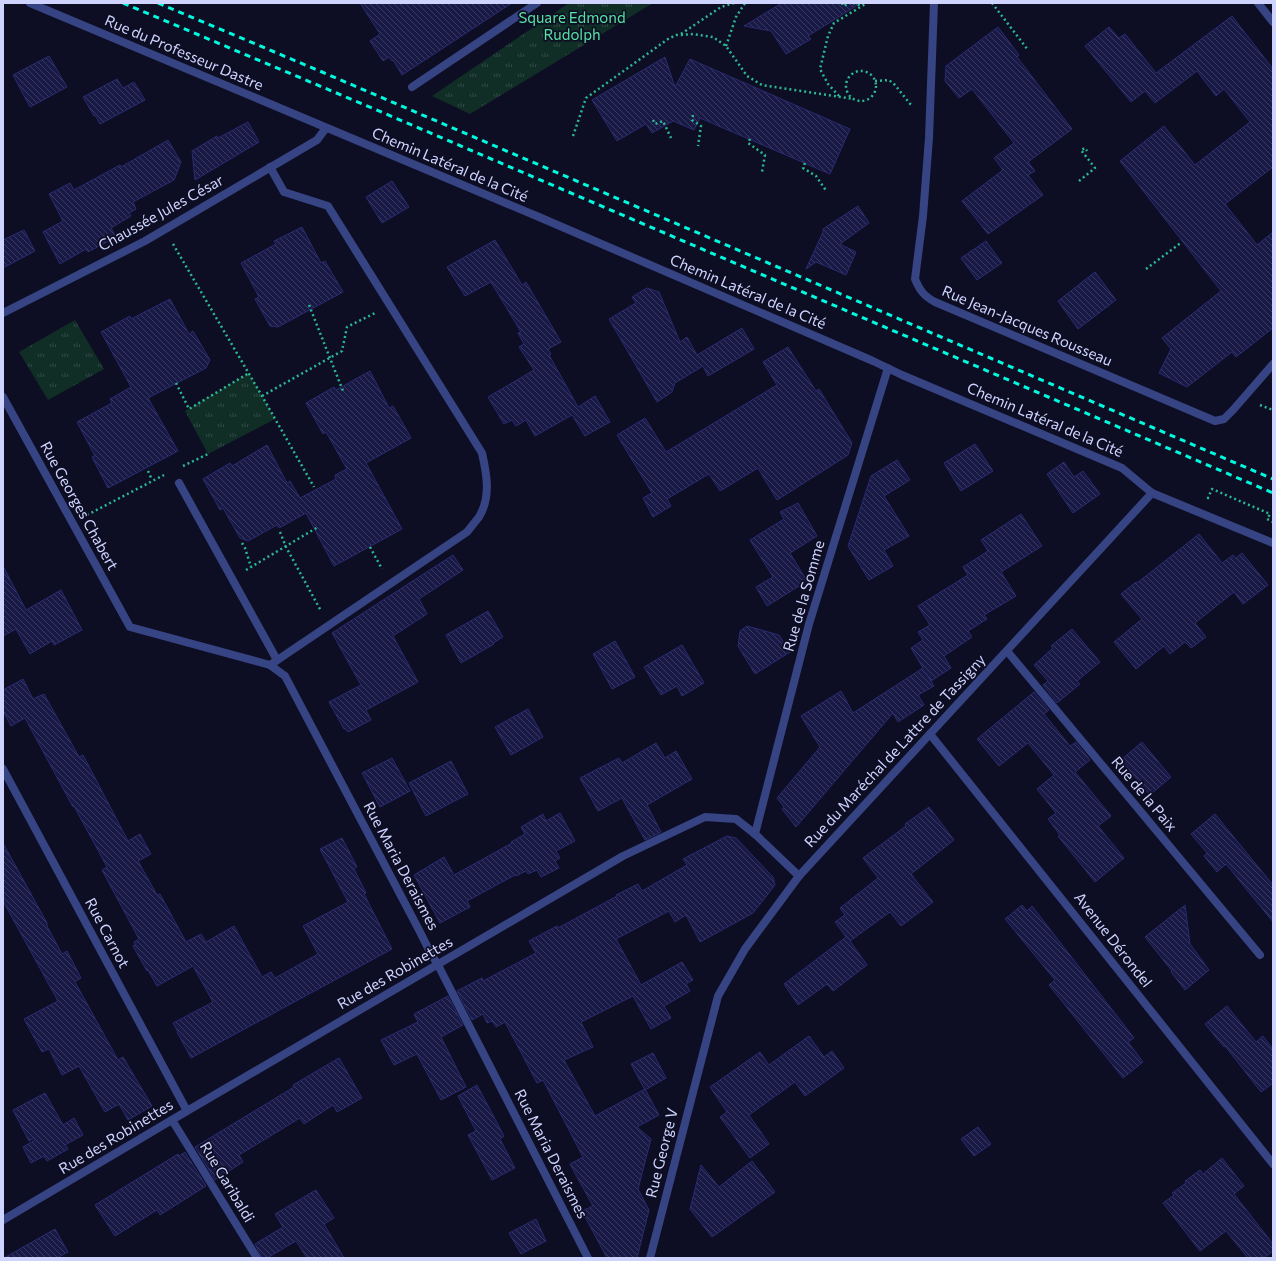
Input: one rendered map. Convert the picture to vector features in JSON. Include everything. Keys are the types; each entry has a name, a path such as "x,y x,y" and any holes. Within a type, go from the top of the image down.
{"street":[{"name":"Rue du Professeur Dastre","path":"30,3 326,128"},
{"path":"412,87 537,3"},
{"name":"Rue Jean-Jacques Rousseau","path":"934,3 929,138 916,279 919,288 928,298 948,308 1215,421 1224,419 1273,364"},
{"path":"1258,3 1273,22"},
{"name":"Chaussée Jules César","path":"3,313 145,241 317,140 326,128"},
{"name":"Chemin Latéral de la Cité","path":"326,128 546,220 902,375 1122,468 1152,493 1273,544"},
{"path":"180,483 232,579 273,662 467,532 479,516 487,496 487,475 482,453 328,206 284,192 270,168"},
{"name":"Rue de la Somme","path":"755,834 809,624 888,368"},
{"name":"Rue Georges Chabert","path":"3,398 130,628"},
{"name":"Rue du Maréchal de Lattre de Tassigny","path":"702,1055 718,996 746,949 799,876 1152,493"},
{"name":"Rue Maria Deraismes","path":"130,628 273,662 285,676 420,930 588,1258"},
{"name":"Rue de la Paix","path":"1007,651 1260,955"},
{"name":"Avenue Dérondel","path":"930,734 1273,1164"},
{"name":"Rue Carnot","path":"3,769 187,1111"},
{"name":"Rue des Robinettes","path":"3,1220 623,856 705,817 736,819 755,834 799,876"},
{"name":"Rue George V","path":"650,1258 702,1055"},
{"name":"Rue Garibaldi","path":"172,1120 257,1258"}],"path":[{"path":"681,35 721,7 734,3"},
{"path":"726,46 736,17 746,3"},
{"path":"842,3 843,6 850,3"},
{"path":"853,3 862,6"},
{"path":"840,97 828,84 820,69 828,36 834,23 867,3"},
{"path":"992,3 1028,50"},
{"path":"573,136 586,98 668,39 676,35 693,34 713,37 726,46 747,76 762,85 840,97 854,99 864,100 872,95 876,86 875,81 869,73 865,71 851,74 846,82 846,87 850,96 854,99"},
{"path":"875,81 889,80 895,85 911,105"},
{"path":"693,115 692,120 701,126 698,146"},
{"path":"652,120 655,124 663,121 671,138"},
{"path":"750,139 748,143 765,155 762,172"},
{"path":"1079,181 1095,168 1082,150 1085,148 1087,150"},
{"path":"805,163 803,168 816,176 827,192"},
{"path":"164,230 314,487"},
{"path":"1146,270 1182,242"},
{"path":"309,305 343,392"},
{"path":"262,396 342,351 347,327 390,306"},
{"path":"176,383 189,409 248,373"},
{"path":"1256,402 1273,410"},
{"path":"180,467 208,454"},
{"path":"148,471 152,480"},
{"path":"72,523 166,474"},
{"path":"1215,500 1208,498 1212,489 1270,514 1267,519 1273,522"},
{"path":"232,579 318,527"},
{"path":"280,532 286,547 328,625"},
{"path":"242,543 251,567"},
{"path":"370,547 390,584"}],"green space":[{"name":"Square Edmond Rudolph","path":"569,3 653,3 470,114 432,96"},
{"path":"75,320 104,369 48,400 19,352"},
{"path":"249,373 275,419 208,454 185,411"}],"building":[{"path":"360,3 512,3 402,75 393,60 392,61 389,57 383,61 370,41 380,34"},
{"path":"782,3 861,3 808,36 811,39 786,54 771,31 744,26"},
{"path":"1232,16 1273,69 1273,167 1225,204 1257,245 1273,232 1273,328 1236,357 1232,352 1187,387 1159,373 1171,349 1162,338 1221,291 1120,161 1164,126 1195,165 1250,122 1224,89 1216,96 1197,71 1155,103 1145,91 1131,102 1085,46 1109,27 1119,38 1125,34 1156,73"},
{"path":"998,27 1019,55 1017,57 1072,129 1028,162 1035,171 1028,175 1043,195 988,234 962,201 1003,170 994,158 1014,143 972,89 959,98 945,81 946,66"},
{"path":"49,56 67,87 30,107 13,75"},
{"path":"665,57 675,87 690,59 850,129 830,174 700,118 694,130 673,121 652,133 646,124 617,141 592,100"},
{"path":"117,79 123,88 134,82 145,100 100,124 83,97"},
{"path":"248,122 259,142 195,180 192,151 217,136 218,138"},
{"path":"168,140 181,162 174,180 133,202 136,209 129,213 131,216 111,228 116,237 88,252 86,249 60,264 43,232 63,221 49,194 70,183 74,190 120,165 121,167"},
{"path":"392,181 409,207 382,223 366,197"},
{"path":"858,206 869,223 840,244 856,252 846,275 816,262 806,269 823,229"},
{"path":"302,227 321,263 325,261 343,292 278,327 270,326 255,299 259,297 241,263 276,244 274,241"},
{"path":"24,230 35,251 3,268 3,240"},
{"path":"495,240 522,285 526,282 561,342 548,349 551,354 549,355 578,407 595,396 610,422 585,436 572,415 535,436 526,420 516,426 512,420 504,424 488,397 534,370 519,347 524,344 518,333 521,332 491,282 465,296 447,267"},
{"path":"986,241 1002,263 977,280 961,258"},
{"path":"1095,272 1116,300 1078,329 1058,301"},
{"path":"647,288 659,292 680,342 687,337 697,355 742,328 754,349 708,376 703,366 675,383 672,392 657,402 609,319 636,303 632,297"},
{"path":"170,299 189,334 193,331 210,360 206,368 148,398 178,451 108,488 92,457 95,456 77,422 112,403 110,399 131,387 101,332 130,316 131,319"},
{"path":"788,347 816,391 819,389 852,443 848,455 777,500 758,468 720,491 709,474 667,499 671,506 653,517 643,498 652,493 617,435 645,418 666,452 777,385 763,362"},
{"path":"370,371 389,408 393,406 411,438 366,463 402,529 334,566 306,513 279,528 277,525 248,541 240,538 223,508 220,510 203,479 230,463 232,466 267,445 287,483 290,481 300,498 336,479 335,475 347,469 326,432 323,434 306,403 334,387 336,390"},
{"path":"975,444 993,471 961,491 944,463"},
{"path":"897,460 910,480 884,496 909,536 884,550 893,566 869,580 848,546 871,476"},
{"path":"1064,462 1074,477 1083,471 1100,494 1073,513 1047,474"},
{"path":"798,503 817,536 790,553 807,581 767,606 756,587 773,577 750,540 784,519 780,512"},
{"path":"1021,514 1042,546 1001,572 1016,596 984,615 987,619 968,631 972,637 944,656 951,668 931,681 926,673 934,686 918,695 924,705 898,722 893,713 796,827 782,809 784,807 777,798 820,747 801,716 841,691 853,713 923,668 911,648 923,640 918,632 930,625 918,606 968,575 963,567 988,551 981,540"},
{"path":"1199,534 1222,563 1233,555 1236,558 1242,553 1268,585 1243,604 1234,592 1195,623 1206,637 1191,648 1185,642 1170,654 1164,646 1136,669 1114,642 1142,619 1121,594"},
{"path":"453,555 463,570 419,599 427,614 393,636 418,682 366,710 371,720 348,732 344,729 329,702 361,685 332,633"},
{"path":"3,566 26,610 61,590 82,630 54,645 52,641 30,654 16,629 3,636"},
{"path":"488,611 503,637 493,643 494,644 461,663 446,635"},
{"path":"747,626 779,635 790,652 755,674 738,646 740,631"},
{"path":"1072,629 1100,662 1077,681 1080,684 1057,703 1043,685 1048,681 1034,665 1053,648 1051,646"},
{"path":"615,641 635,677 612,689 593,654"},
{"path":"682,645 704,683 682,696 677,686 661,695 644,667"},
{"path":"23,679 33,699 44,694 79,757 83,755 128,841 140,834 151,854 138,861 157,895 160,894 186,942 201,934 206,942 234,926 262,977 271,972 275,978 318,954 303,926 348,902 320,849 342,838 357,867 354,869 366,893 364,894 392,949 191,1058 173,1023 213,1002 193,966 157,986 148,970 147,971 133,946 135,945 134,942 139,939 102,870 107,867 74,806 73,807 25,718 11,726 3,711 3,690"},
{"path":"1034,692 1049,710 1044,714 1070,746 1076,742 1090,760 1075,772 1111,816 1098,826 1124,858 1095,882 1058,836 1060,835 1048,819 1056,813 1037,789 1054,775 1028,743 999,766 977,739"},
{"path":"528,709 543,737 511,755 495,727"},
{"path":"1142,742 1171,777 1150,795 1121,760"},
{"path":"656,743 665,758 676,751 692,779 647,805 661,832 645,840 622,798 598,811 580,778 619,758 622,763"},
{"path":"392,758 410,791 380,807 362,773"},
{"path":"451,761 468,794 426,816 409,783"},
{"path":"929,807 954,840 911,874 933,902 901,926 890,912 850,941 867,965 833,991 827,984 798,1005 784,984 846,937 835,922 845,915 840,908 878,878 863,858 906,826 905,824"},
{"path":"560,813 575,841 556,851 560,858 555,861 559,868 541,877 537,870 528,874 526,871 516,876 515,875 467,901 470,907 440,923 414,875 444,857 454,875 512,843 511,842 525,834 521,827 543,814 546,821"},
{"path":"1215,814 1273,885 1273,922 1226,864 1217,872 1204,856 1207,853 1191,834"},
{"path":"727,836 736,838 773,877 775,885 753,913 700,942 686,915 675,922 669,911 616,939 641,985 682,962 693,980 686,984 690,991 664,1006 671,1018 651,1029 633,996 581,1022 593,1047 564,1060 595,1116 645,1089 659,1115 637,1127 651,1139 638,1189 649,1210 637,1258 607,1258 582,1211 593,1206 570,1164 583,1157 543,1080 537,1083 505,1022 496,1027 492,1021 487,1023 483,1014 472,1020 457,991 482,978 483,981 536,953 529,941 557,926 558,928 638,884 642,891 687,865 683,859"},
{"path":"3,843 47,923 47,926 62,954 67,951 81,978 75,982 118,1060 123,1057 152,1106 128,1120 119,1104 105,1112 79,1066 62,1075 49,1049 42,1052 24,1019 58,1001 3,901"},
{"path":"1022,905 1027,911 1032,906 1134,1038 1128,1042 1143,1062 1123,1078 1049,985 1055,980 1005,919"},
{"path":"1185,905 1190,944 1209,970 1185,990 1145,937"},
{"path":"448,996 463,1025 441,1037 466,1087 441,1100 417,1054 394,1065 381,1040 418,1022 414,1014"},
{"path":"1227,1006 1256,1042 1263,1036 1273,1049 1273,1083 1261,1092 1225,1046 1224,1047 1205,1024"},
{"path":"809,1036 824,1057 832,1051 844,1068 805,1096 795,1082 749,1115 769,1144 750,1158 720,1117 727,1112 710,1087 760,1052 769,1065"},
{"path":"653,1053 666,1078 645,1090 631,1064"},
{"path":"339,1058 362,1098 337,1112 333,1105 304,1124 300,1118 239,1155 243,1162 215,1180 195,1147 294,1087 293,1085"},
{"path":"477,1085 504,1136 500,1139 515,1168 492,1180 468,1135 476,1131 458,1096"},
{"path":"45,1093 63,1125 74,1118 83,1135 65,1145 68,1149 47,1161 44,1156 31,1163 23,1147 35,1140 34,1138 29,1141 13,1110"},
{"path":"978,1127 991,1144 974,1156 961,1139"},
{"path":"185,1152 206,1186 160,1215 157,1210 115,1236 95,1205 178,1154 179,1156"},
{"path":"1222,1158 1244,1186 1234,1194 1273,1244 1273,1251 1264,1258 1248,1258 1226,1231 1200,1251 1163,1203 1174,1195 1172,1193 1186,1183 1185,1181 1200,1170 1203,1174"},
{"path":"752,1161 775,1192 712,1237 690,1209 701,1165 719,1187"},
{"path":"316,1190 334,1218 324,1224 344,1258 307,1258 296,1241 267,1258 262,1258 255,1244 283,1227 275,1214"},
{"path":"536,1219 546,1241 521,1254 509,1233"},
{"path":"55,1229 68,1252 57,1258 4,1258"}],"railway":[{"path":"123,3 1273,493"},
{"path":"158,3 1273,479"}]}
